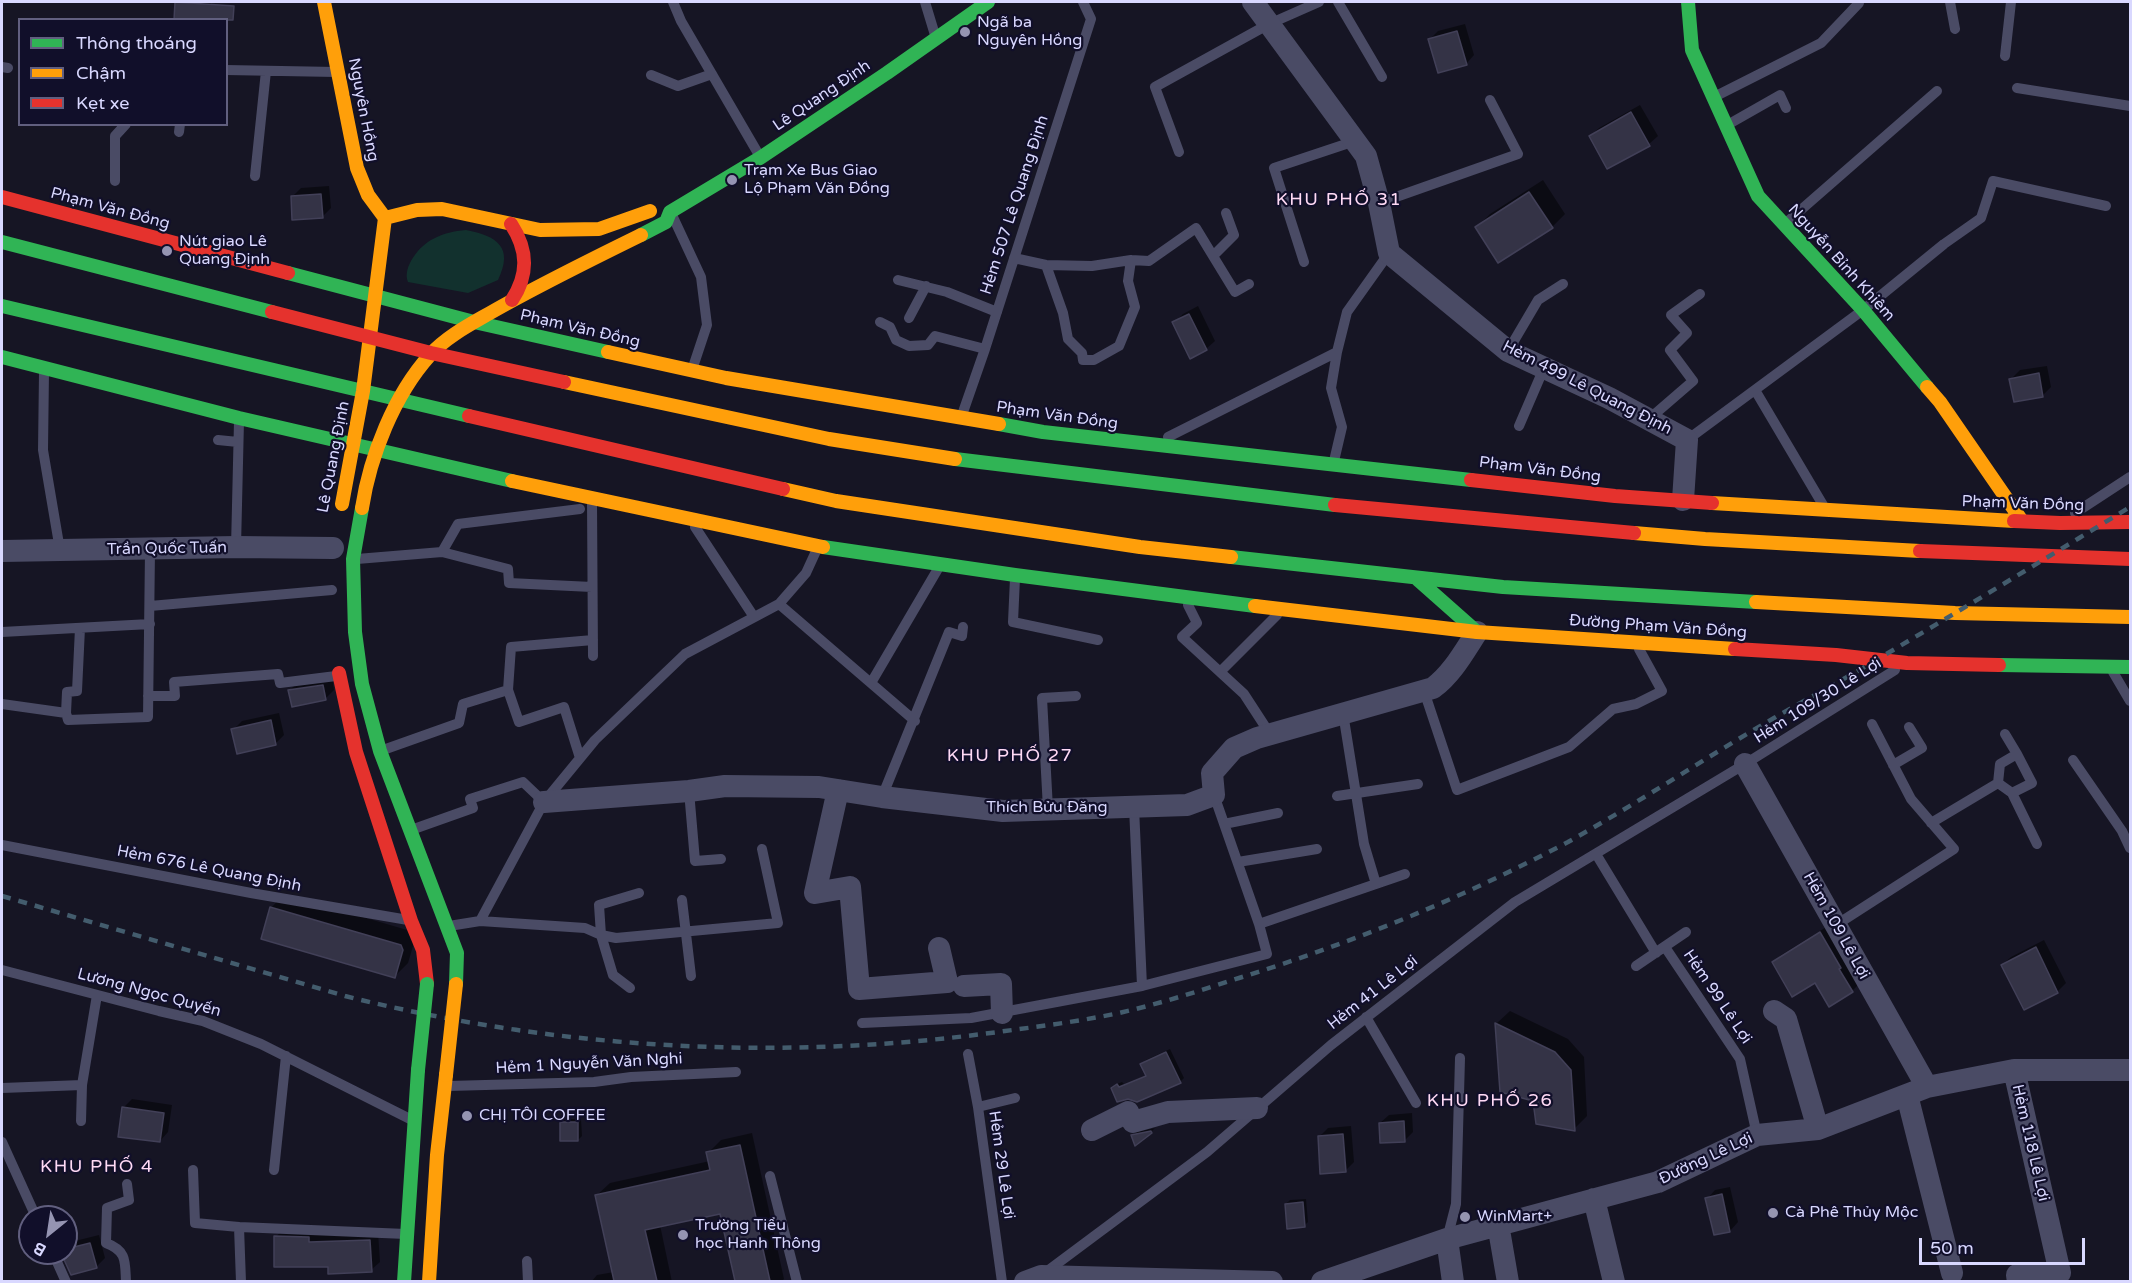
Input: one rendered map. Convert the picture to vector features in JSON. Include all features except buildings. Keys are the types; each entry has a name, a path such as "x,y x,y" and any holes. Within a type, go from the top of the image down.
{"main road":[{"name":"Nguyên Hồng","path":"324,2 357,168 368,195 385,218"},
{"name":"Lê Quang Định","path":"429,1281 436,1155 446,1081 458,953 380,751 362,684 355,632 354,559 363,500 376,449 399,400 419,367 431,353 457,332 512,300 666,222 670,212 760,158 988,2"},
{"name":"Nguyễn Bỉnh Khiêm","path":"1688,2 1692,50 1758,196 1863,310 1940,402 2022,521"},
{"name":"Phạm Văn Đồng","path":"2,196 375,296 691,371 1043,432 1615,496 2060,523 2130,522"},
{"name":"Lê Quang Định","path":"339,517 363,391 385,218 408,210 436,208 540,230 599,229 659,207 670,212"},
{"path":"511,224 522,241 526,261 523,282 512,300"},
{"path":"2,242 431,353 830,439 941,456 1309,503 1705,539 1996,555 2130,559"},
{"path":"2,306 836,501 1140,547 1503,587 1955,613 2130,617"},
{"path":"2,357 239,418 376,449 592,503 689,519 818,546 1184,598 1477,632"},
{"path":"1416,578 1477,632"},
{"name":"Đường Phạm Văn Đồng","path":"1477,632 1836,655 1907,663"},
{"path":"1907,663 2130,667"},
{"path":"338,670 356,752 411,921 423,950 427,984 414,1121 404,1281"}],"street":[{"path":"1253,2 1366,156 1379,203 1389,253"},
{"name":"Hẻm 499 Lê Quang Định","path":"1389,253 1508,351 1608,398 1688,440 1683,500"},
{"name":"Trần Quốc Tuấn","path":"2,551 236,547 334,548"},
{"path":"1214,795 1212,774 1234,748 1270,734 1433,688 1443,681 1477,632"},
{"name":"Hẻm 109 Lê Lợi","path":"1745,764 1836,925 1917,1091 1952,1273"},
{"name":"Thích Bửu Đăng","path":"544,802 689,791 725,786 819,787 1003,811 1187,805 1214,795"},
{"path":"838,790 815,893 850,887 859,989 947,982 939,948"},
{"path":"964,986 1001,984 1002,1013"},
{"path":"1774,1011 1786,1019 1818,1129"},
{"name":"Đường Lê Lợi","path":"1322,1281 1447,1239 1658,1182 1757,1135 1818,1129 1917,1091 2014,1070 2130,1070"},
{"name":"Hẻm 118 Lê Lợi","path":"2014,1070 2061,1277 2017,1275 2018,1281"},
{"path":"1092,1130 1128,1112 1133,1122 1168,1112 1257,1108"},
{"path":"1594,1199 1614,1281"},
{"path":"1498,1224 1508,1281"},
{"path":"1447,1239 1453,1281"},
{"path":"1033,1279 1272,1281"}],"lane":[{"path":"673,2 681,21 760,158"},
{"path":"925,2 936,39"},
{"name":"Hẻm 507 Lê Quang Định","path":"961,418 1091,19 1083,2"},
{"path":"1179,152 1155,87 1269,24 1319,2"},
{"path":"1338,2 1382,77"},
{"path":"1714,98 1821,43 1858,2"},
{"path":"1950,2 1955,29"},
{"path":"2005,56 2011,2"},
{"path":"228,70 339,72"},
{"path":"255,176 266,71"},
{"path":"651,75 678,86 712,74"},
{"path":"2017,88 2130,106"},
{"path":"1784,224 1937,91"},
{"path":"1726,125 1780,95 1786,108"},
{"path":"1379,203 1518,154 1490,100"},
{"path":"115,181 115,136 124,126"},
{"path":"1304,262 1274,168 1355,141"},
{"path":"1688,440 1863,310 1944,244 1981,218 1993,181 2106,206"},
{"path":"670,212 701,278 707,325 691,371"},
{"path":"1213,256 1234,235 1226,213"},
{"path":"1014,258 1046,265 1092,266 1131,260 1149,261 1196,228 1235,292 1249,284"},
{"path":"1334,464 1342,427 1331,387 1347,312 1389,253"},
{"path":"1046,265 1063,313 1068,339 1082,353 1083,360 1094,360 1119,346 1135,307 1128,281 1131,260"},
{"path":"898,280 926,286 997,312"},
{"path":"1508,351 1538,300 1563,284"},
{"path":"909,318 926,286"},
{"path":"1648,419 1693,381 1670,350 1687,333 1671,315 1700,294"},
{"path":"880,322 890,327 896,340 909,346 928,345 935,336 985,349"},
{"path":"1152,445 1337,352"},
{"path":"45,368 43,450 60,550"},
{"path":"1519,426 1544,368"},
{"path":"1755,390 1826,510"},
{"path":"236,547 239,418"},
{"path":"219,440 238,442"},
{"path":"2060,523 2130,477"},
{"path":"442,552 459,524 592,503 593,656"},
{"path":"689,519 754,617"},
{"path":"480,921 544,802 595,740 685,654 779,604 806,573 818,546"},
{"path":"80,628 77,691 67,692 68,720 148,717 150,550"},
{"path":"354,559 442,552 508,569 509,583 592,587"},
{"path":"871,683 940,564"},
{"path":"1015,575 1013,622 1098,640"},
{"path":"150,606 332,589"},
{"path":"1184,598 1197,623 1182,637 1244,694 1270,734"},
{"path":"779,604 915,721"},
{"path":"1220,672 1282,609"},
{"path":"2,632 150,624"},
{"path":"882,797 915,721 949,633 962,636 963,627"},
{"path":"580,758 564,707 519,722 508,690 511,647 593,640"},
{"path":"1424,691 1457,790 1569,747 1613,709 1636,704 1662,691 1635,642"},
{"name":"Hẻm 109/30 Lê Lợi","path":"1745,764 1907,663"},
{"path":"2109,667 2130,701"},
{"path":"148,696 175,696 174,682 278,674 280,683 338,670"},
{"path":"380,751 459,723 463,704 508,690"},
{"path":"1048,809 1042,698 1076,696"},
{"path":"2,704 66,713"},
{"path":"1343,713 1364,844 1376,884"},
{"path":"1836,925 1954,849 1911,799 1872,724"},
{"path":"1893,765 1922,748 1909,727"},
{"path":"2006,734 2032,783 2012,793"},
{"path":"1998,783 2000,764 2017,754"},
{"path":"2073,760 2126,828 2130,848"},
{"name":"Hẻm 41 Lê Lợi","path":"1033,1279 1207,1152 1330,1044 1515,902 1745,764"},
{"path":"411,830 473,808 470,799 523,782 544,802"},
{"path":"1931,823 1998,783"},
{"path":"1998,783 2012,793 2037,844"},
{"path":"1337,796 1418,784"},
{"path":"689,791 695,861 721,859"},
{"path":"862,1023 971,1018 1002,1013 1142,986 1268,954 1214,795"},
{"path":"1134,807 1142,986"},
{"path":"1224,824 1278,813"},
{"name":"Hẻm 676 Lê Quang Định","path":"2,845 250,893 411,921"},
{"path":"447,926 480,921 585,928 616,938 778,923 762,849"},
{"path":"1238,862 1317,849"},
{"path":"1596,854 1661,950"},
{"path":"1259,924 1405,874"},
{"path":"630,988 613,975 601,935 599,905 639,893"},
{"path":"682,900 691,976"},
{"name":"Hẻm 99 Lê Lợi","path":"1636,966 1686,933"},
{"name":"Hẻm 99 Lê Lợi","path":"1661,950 1740,1059 1757,1135"},
{"name":"Lương Ngọc Quyến","path":"2,970 203,1021 261,1044 414,1121"},
{"path":"81,1121 82,1085 97,994"},
{"path":"1366,1017 1416,1103"},
{"name":"Hẻm 29 Lê Lợi","path":"968,1054 978,1107 1002,1281"},
{"path":"274,1170 286,1056"},
{"path":"1447,1239 1456,1203 1460,1058"},
{"name":"Hẻm 1 Nguyễn Văn Nghi","path":"446,1081 594,1082 631,1077 736,1072"},
{"path":"2,1088 82,1085"},
{"path":"978,1107 1015,1098"},
{"path":"2,1142 31,1205"},
{"path":"193,1170 195,1223 406,1234"},
{"path":"770,1176 797,1281"},
{"path":"126,1281 125,1258 118,1248 106,1244 107,1208 129,1200 127,1184"},
{"path":"239,1227 241,1281"},
{"path":"527,1261 528,1281"},
{"path":"59,1265 66,1281"}],"green space":[{"path":"466,230 486,236 500,245 504,259 498,280 468,293 408,282 410,263 423,246 441,235"}],"railway":[{"path":"2,896 345,996 508,1029 590,1039 756,1048 839,1046 922,1041 1090,1018 1179,997 1325,949 1437,905 1516,868 1594,827 2130,507"}],"traffic: fast":[{"path":"641,235 666,222 670,212 760,158 988,2"},
{"path":"1688,2 1692,50 1758,196 1863,310 1927,387"},
{"path":"2,242 272,312"},
{"path":"288,273 474,322 608,352"},
{"path":"2,306 469,416"},
{"path":"2,357 239,418 512,481"},
{"path":"999,424 1043,432 1471,480"},
{"path":"955,459 1335,505"},
{"path":"362,508 353,559 355,632 362,684 380,751 457,953 456,984"},
{"path":"823,547 1255,606"},
{"path":"1231,557 1503,587 1756,602"},
{"path":"1416,578 1477,632"},
{"path":"1999,665 2130,667"},
{"path":"418,1070 427,984"},
{"path":"404,1282 418,1070"}],"traffic: slow":[{"path":"324,2 357,168 368,195 385,218"},
{"path":"385,218 417,210 442,209 540,230 599,229 650,211"},
{"path":"342,504 363,391 385,218"},
{"path":"362,508 371,468 395,407 417,371 436,349 458,332 508,303 641,235"},
{"path":"608,352 726,378 999,424"},
{"path":"564,382 829,439 955,459"},
{"path":"1927,387 1940,402 2022,521"},
{"path":"512,481 823,547"},
{"path":"783,489 836,501 1140,547 1231,557"},
{"path":"1712,503 2014,521"},
{"path":"1634,533 1920,551"},
{"path":"1756,602 1955,613 2130,617"},
{"path":"1255,606 1477,632 1735,649"},
{"path":"446,1075 456,984"},
{"path":"429,1282 437,1155 446,1075"}],"traffic: jam":[{"path":"2,197 288,273"},
{"path":"511,224 521,243 524,262 521,281 512,300"},
{"path":"272,312 431,353 564,382"},
{"path":"469,416 783,489"},
{"path":"1471,480 1615,496 1712,503"},
{"path":"1335,505 1634,533"},
{"path":"2014,521 2130,522"},
{"path":"1920,551 2130,559"},
{"path":"1735,649 1836,655 1907,663 1999,665"},
{"path":"339,673 356,752 411,921 423,950 427,984"}],"place":[{"name":"Ngã ba Nguyên Hồng","path":"965,32"},
{"name":"Trạm Xe Bus Giao Lộ Phạm Văn Đồng","path":"732,180"},
{"name":"Nút giao Lê Quang Định","path":"167,251"},
{"name":"CHỊ TÔI COFFEE","path":"467,1116"},
{"name":"Cà Phê Thủy Mộc","path":"1773,1213"},
{"name":"WinMart+","path":"1465,1217"},
{"name":"Trường Tiểu học Hanh Thông","path":"683,1235"}],"district":[{"name":"KHU PHỐ 31","path":"1339,200"},
{"name":"KHU PHỐ 27","path":"1010,756"},
{"name":"KHU PHỐ 26","path":"1490,1101"},
{"name":"KHU PHỐ 4","path":"97,1167"}]}
